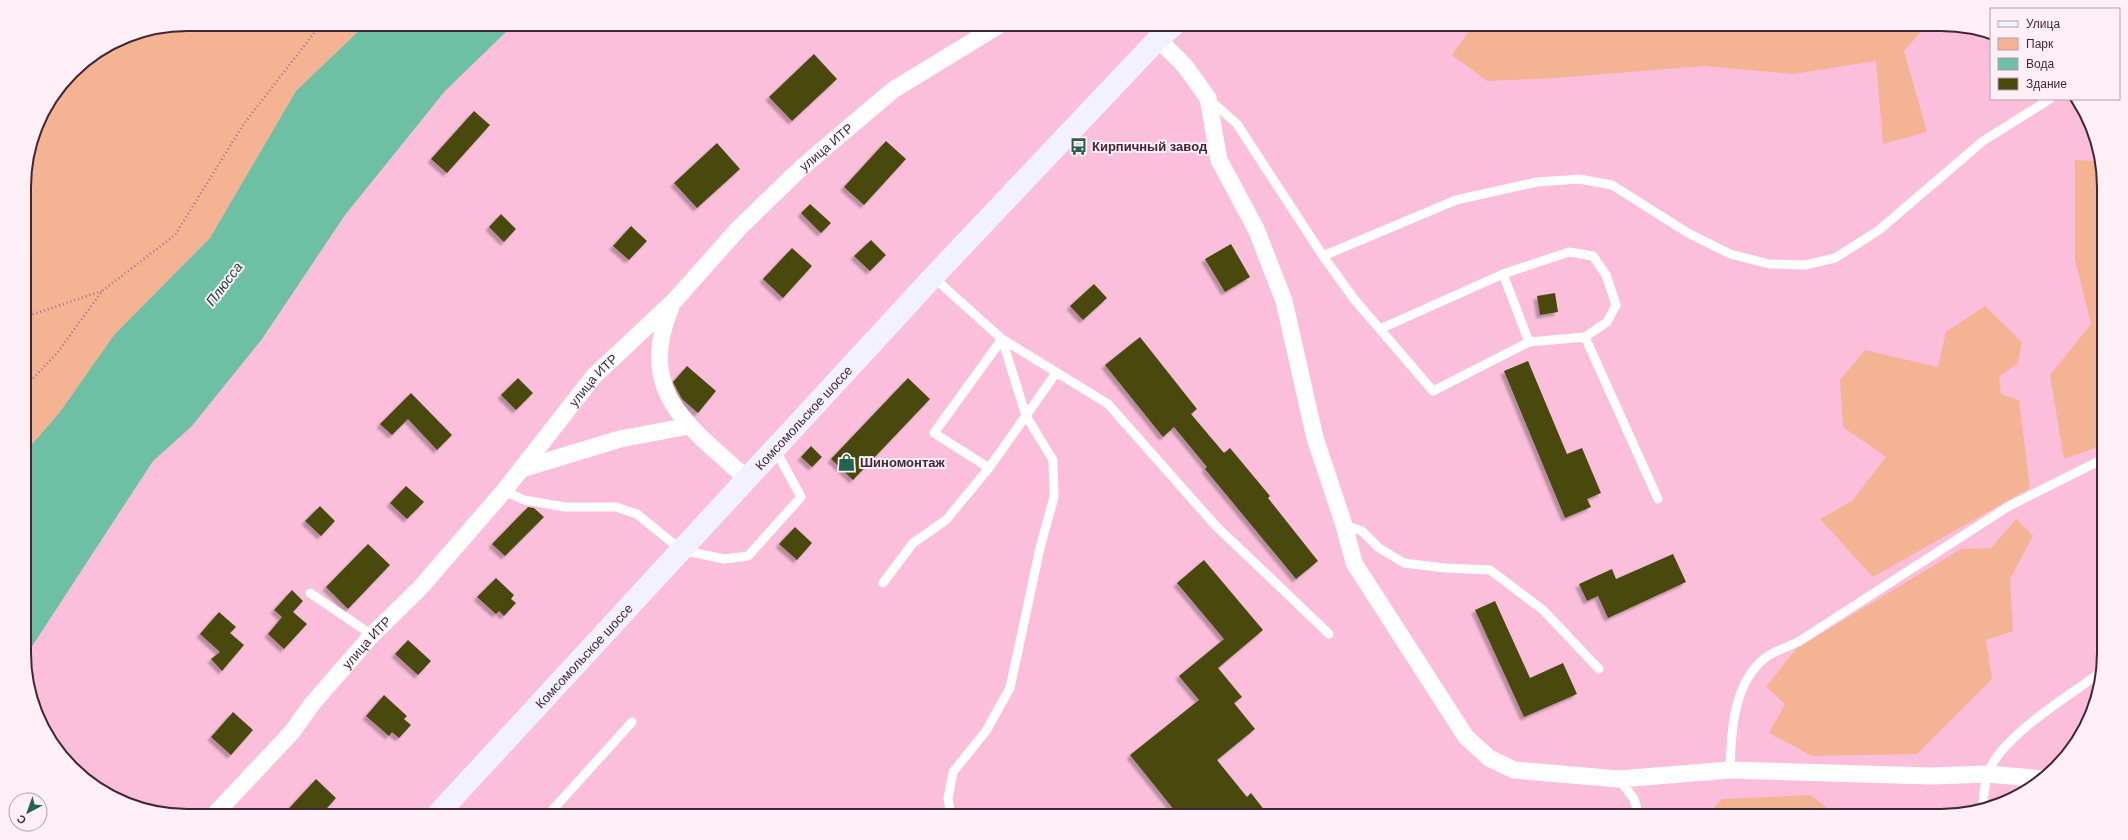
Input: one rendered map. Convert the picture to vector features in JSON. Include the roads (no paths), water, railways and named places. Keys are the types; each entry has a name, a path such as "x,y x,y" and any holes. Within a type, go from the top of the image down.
{"main road":[{"name":"Комсомольское шоссе","path":"442,809 746,478 933,277 1167,31"}],"street":[{"name":"улица ИТР","path":"220,809 292,732 312,704 372,635 420,588 504,491 594,376 675,300 739,228 796,174 893,90 990,31"},
{"path":"1158,39 1185,66 1208,98 1219,160 1256,229 1284,301 1315,438 1344,524 1354,563 1466,737 1489,758 1514,770 1619,779 1730,770 1931,776 1988,774 2034,778"},
{"name":"улица ИТР","path":"675,300 662,329 658,359 664,386 674,406 691,428 746,478"},
{"path":"521,469 620,439 691,428"}],"lane":[{"path":"1208,98 1237,124 1323,256 1354,299 1432,391 1529,342 1585,337 1607,322 1616,305 1606,275 1593,256 1569,252 1502,274 1380,329"},
{"path":"1323,256 1456,200 1538,182 1579,179 1612,185 1688,233 1730,254 1769,264 1805,265 1835,258 1879,230 1983,141 2048,100"},
{"path":"1502,274 1529,342"},
{"path":"933,277 1002,339 1108,404 1215,526 1329,634"},
{"path":"1585,337 1658,499"},
{"path":"950,809 948,799 953,772 986,731 1010,688 1040,548 1054,498 1053,460 1026,416 1002,339"},
{"path":"989,468 934,433 1002,339"},
{"path":"883,583 913,543 946,520 989,468 1056,373"},
{"path":"504,491 524,500 565,507 616,507 637,514 681,550 724,559 748,556 801,497 774,448"},
{"path":"1730,770 1731,735 1740,696 1753,669 1766,657 1798,642 2009,506 2097,461"},
{"path":"1344,524 1362,531 1379,548 1404,564 1490,570 1543,610 1599,669"},
{"path":"310,593 372,635"},
{"path":"1983,804 1988,774 1997,754 2013,738 2096,676"},
{"path":"553,809 632,722"},
{"path":"1619,779 1634,800 1637,809"}],"water":[{"name":"Плюсса","path":"359,31 507,31 445,91 345,215 262,339 191,427 153,461 31,648 31,445 60,412 114,335 210,238 296,91"}],"place":[{"name":"Кирпичный завод","path":"1079,146"},
{"name":"Шиномонтаж","path":"847,462"}]}
